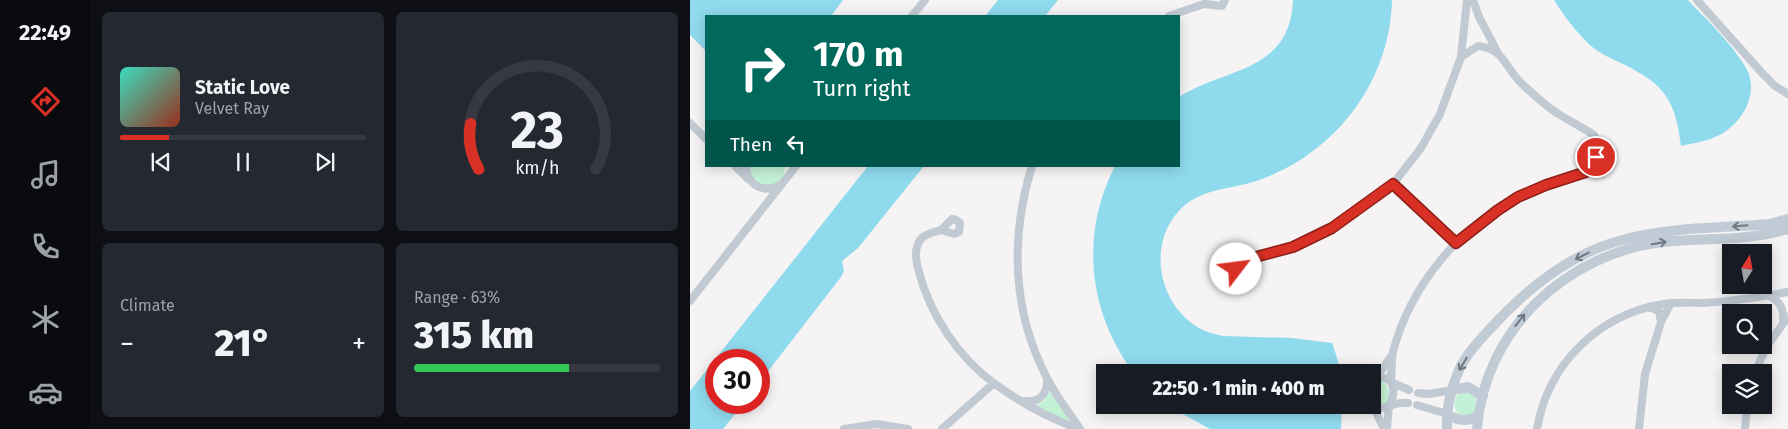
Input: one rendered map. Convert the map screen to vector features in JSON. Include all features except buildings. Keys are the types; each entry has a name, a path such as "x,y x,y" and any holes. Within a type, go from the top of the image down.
{"street":[{"path":"913,15 925,0"},
{"path":"1172,15 1206,2 1220,7 1225,0"},
{"path":"1248,259 1293,247 1332,228 1393,184 1421,148 1447,98 1461,57 1467,0"},
{"path":"1385,429 1389,406 1393,396 1393,353 1401,328 1423,285 1437,265 1456,243 1498,210 1518,197 1546,185 1586,172 1596,157 1597,141 1594,136 1555,112 1519,81 1498,53 1479,17 1473,0"},
{"path":"1696,0 1763,74 1775,86 1788,94"},
{"path":"1461,57 1478,46 1492,49 1498,53"},
{"path":"692,125 705,136"},
{"path":"736,167 765,197 767,204"},
{"path":"746,167 753,184 766,189 784,182 788,175 789,167"},
{"path":"690,301 795,167"},
{"path":"1032,167 1020,216 1017,245 1017,272 1026,326 1047,378 1080,429"},
{"path":"1393,184 1456,243"},
{"path":"1447,429 1447,414 1452,390 1463,362 1500,318 1538,283 1577,258 1599,247 1625,239 1653,234 1770,224 1788,219"},
{"path":"941,230 924,237 917,245 916,252 917,266 923,288 947,333 960,350 994,383 1041,413 1080,429"},
{"path":"1477,429 1478,416 1487,379 1500,351 1521,318 1554,286 1572,273 1611,255 1662,242 1766,234 1788,230"},
{"path":"1537,429 1545,395 1572,353 1598,330 1612,321 1649,307 1671,303 1702,303 1769,296 1788,292"},
{"path":"1759,364 1785,320 1781,305 1769,296"},
{"path":"1639,429 1644,381 1662,322 1671,303"},
{"path":"1649,307 1659,311 1662,322"},
{"path":"1381,371 1393,353"},
{"path":"1022,401 1032,402 1040,398 1045,392 1047,378"},
{"path":"1381,379 1384,378 1409,390"},
{"path":"942,429 994,383"},
{"path":"1418,392 1429,394 1468,387 1483,396"},
{"path":"1427,407 1429,394"},
{"path":"1381,408 1400,403 1408,403"},
{"path":"1417,405 1447,414 1459,420 1472,419 1478,416"},
{"path":"1377,414 1385,429"},
{"path":"1745,429 1746,414"},
{"path":"844,429 877,424 908,429"}],"green space":[{"path":"750,167 785,167 784,176 781,181 765,187 754,179"},
{"path":"1381,382 1387,385 1389,392 1388,401 1383,407 1381,406"},
{"path":"1465,390 1476,395 1475,411 1471,415 1460,416 1454,405 1458,394"},
{"path":"1048,393 1051,393 1069,418 1067,421 1037,408 1037,405 1045,400"}],"water":[{"path":"690,0 843,0 832,15 705,15 705,50 690,35"},
{"path":"998,0 1058,0 1046,15 986,15"},
{"path":"1293,0 1392,0 1389,31 1381,60 1369,87 1352,112 1333,134 1310,153 1284,169 1247,184 1210,192 1193,199 1185,205 1171,222 1163,241 1161,262 1164,282 1172,302 1185,318 1202,330 1223,336 1292,338 1332,343 1339,364 1128,364 1106,324 1098,298 1094,272 1093,245 1097,218 1104,192 1115,167 1180,167 1180,96 1197,87 1253,65 1268,55 1281,42 1289,24"},
{"path":"1554,0 1688,0 1727,42 1746,68 1751,88 1746,108 1740,118 1724,132 1707,140 1681,146 1675,116 1666,95 1649,79 1597,51 1570,24"},
{"path":"867,167 923,167 858,248 842,261 844,271 770,369 770,349 723,349"},
{"path":"705,372 705,414 735,414 723,429 690,429 690,391"},
{"path":"1182,414 1342,414 1341,429 1210,429"}],"route":[{"path":"1236,269 1248,259 1293,247 1332,228 1374,200 1393,184 1456,243 1518,197 1546,185 1586,172 1596,157"}]}
